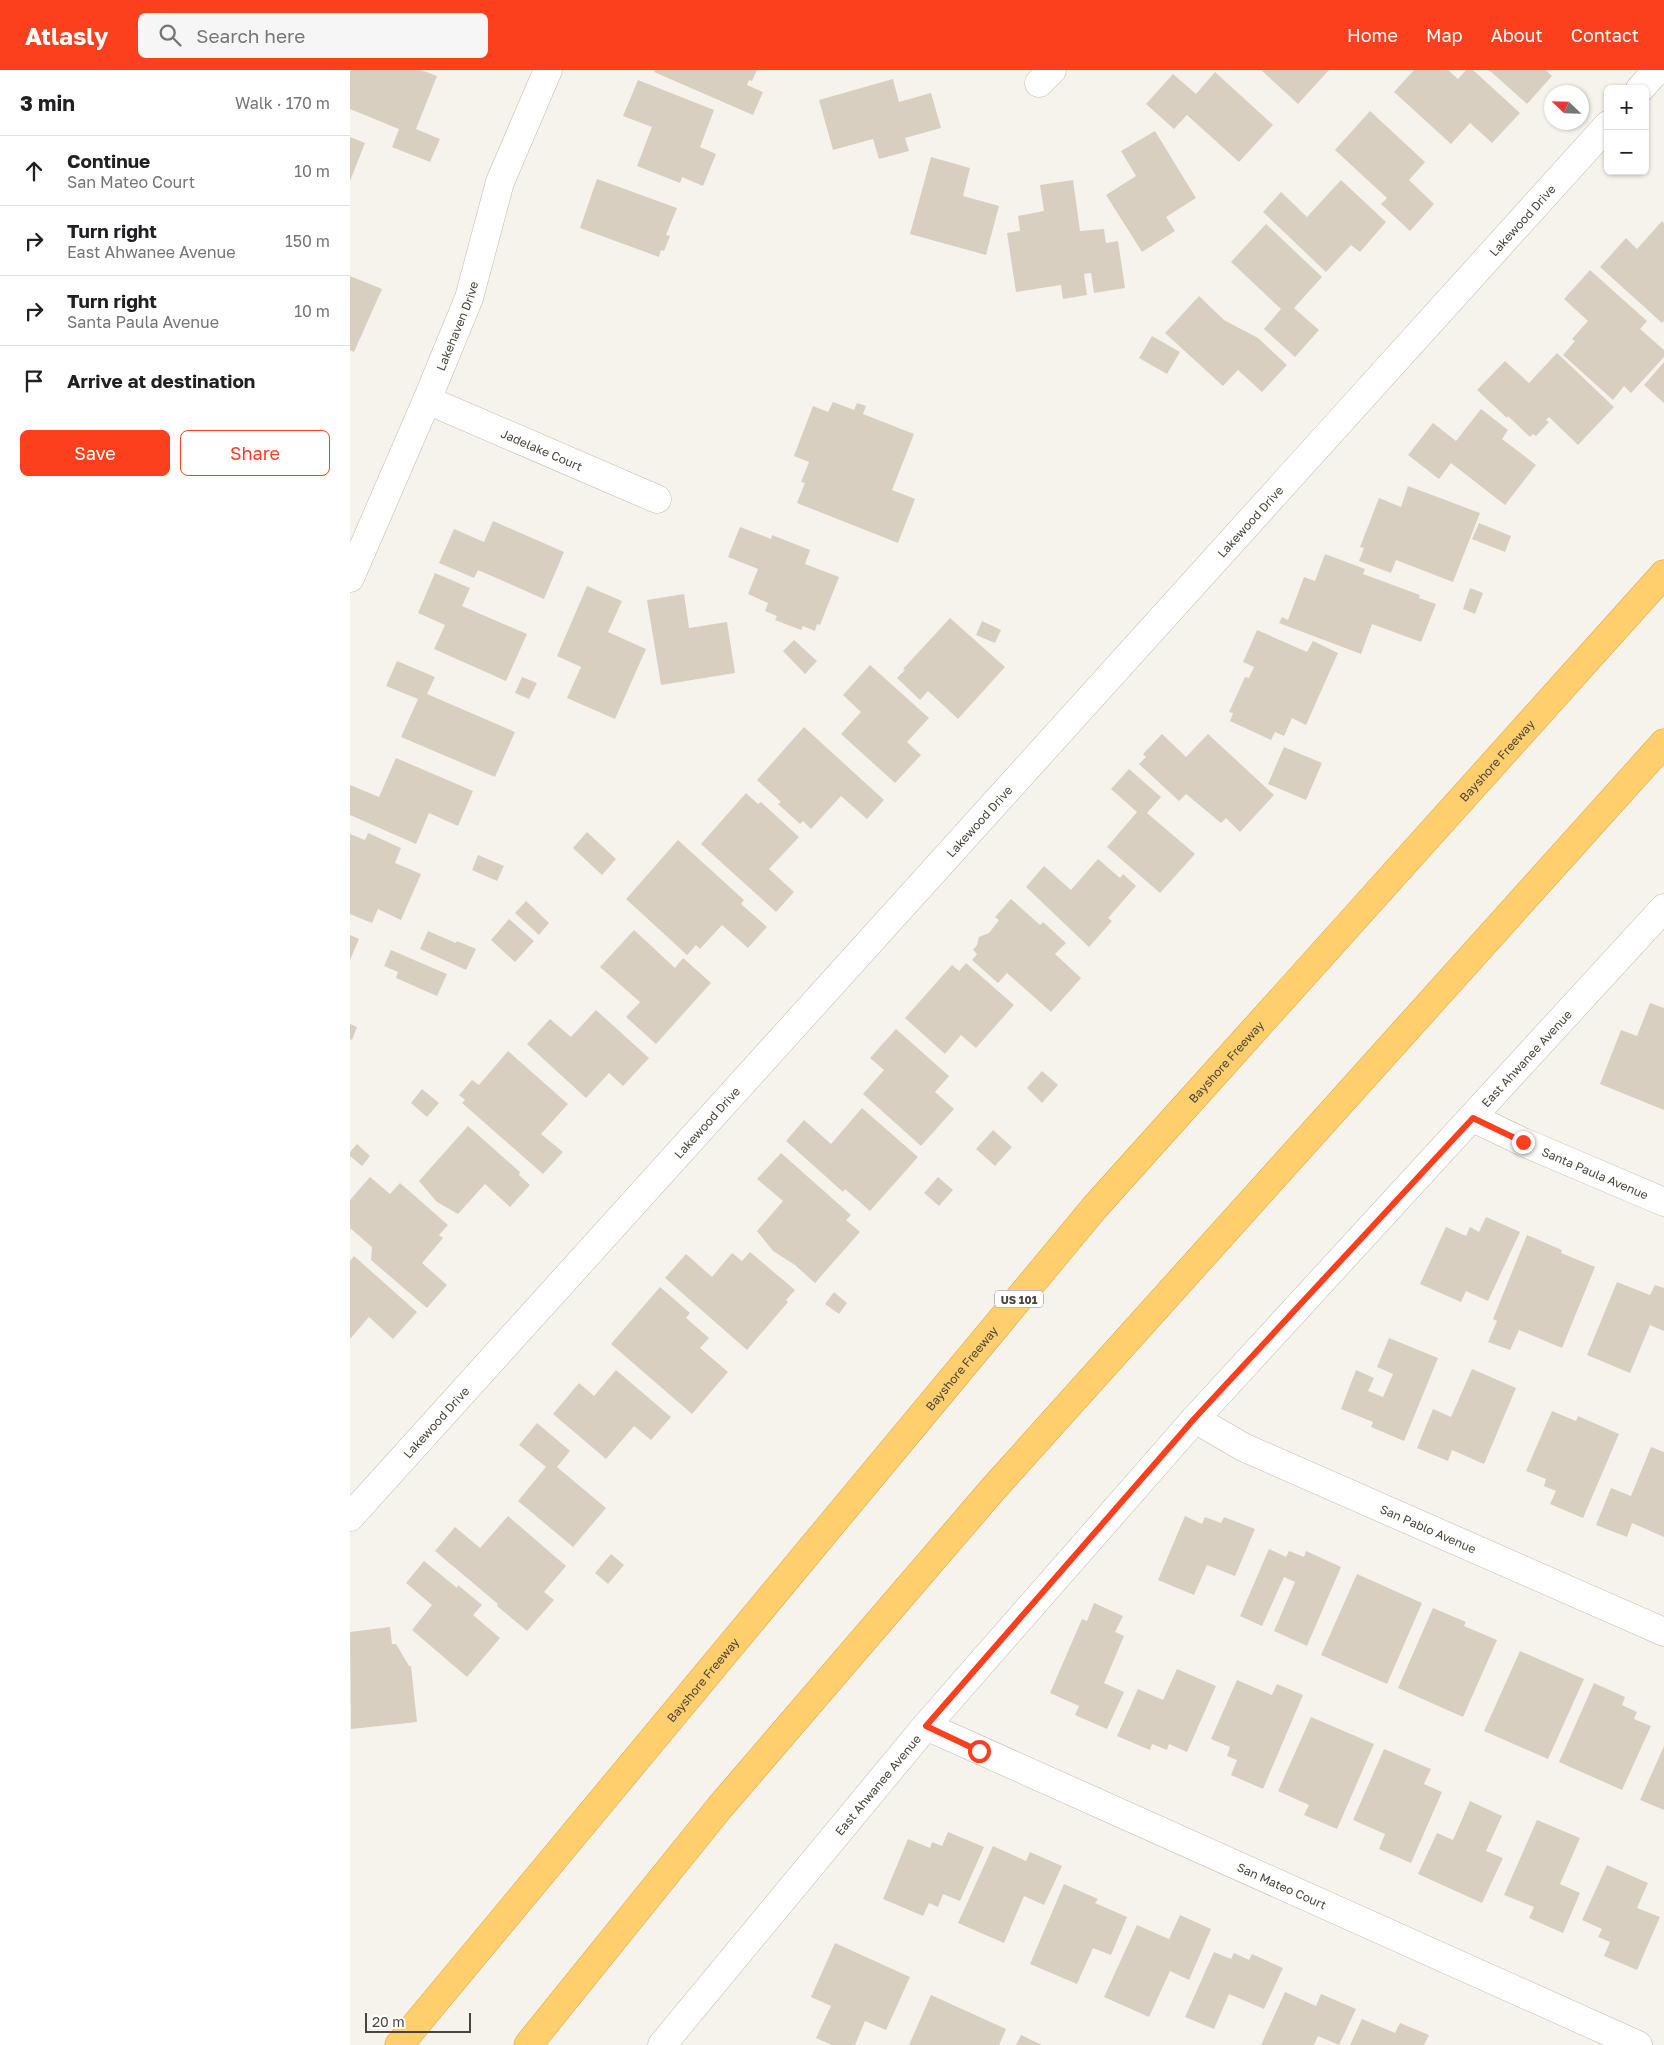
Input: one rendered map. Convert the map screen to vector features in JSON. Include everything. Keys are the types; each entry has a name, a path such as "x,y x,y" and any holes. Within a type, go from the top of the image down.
{"highway":[{"name":"Bayshore Freeway","path":"399,2045 1095,1206 1664,574"},
{"path":"528,2045 720,1807 994,1488 1664,743"}],"street":[{"name":"Lakehaven Drive","path":"350,578 469,298 500,182 548,70"},
{"path":"1644,85 1657,70"},
{"name":"Lakewood Drive","path":"350,1517 1604,129"},
{"name":"Jadelake Court","path":"427,400 657,499"},
{"name":"East Ahwanee Avenue","path":"662,2045 926,1726 1194,1419 1473,1118 1664,908"},
{"name":"Santa Paula Avenue","path":"1473,1118 1523,1142 1664,1202"},
{"name":"San Pablo Avenue","path":"1194,1419 1243,1447 1664,1632"},
{"name":"San Mateo Court","path":"926,1726 1638,2045"}],"building":[{"path":"350,70 421,70 437,76 416,129 440,139 430,162 392,147 399,129 350,109"},
{"path":"655,70 757,70 752,81 749,80 747,85 763,92 753,115 654,72"},
{"path":"1261,70 1329,70 1298,104"},
{"path":"1414,70 1448,70 1458,79 1466,70 1473,70 1520,113 1492,143 1470,123 1451,144 1394,92"},
{"path":"1489,70 1546,70 1552,76 1527,104"},
{"path":"1215,72 1273,125 1239,162 1187,115 1174,129 1146,104 1173,74 1196,94"},
{"path":"893,79 899,102 931,93 941,128 905,138 909,151 879,159 873,139 833,150 819,100"},
{"path":"638,80 714,110 700,147 716,154 703,186 682,177 680,183 637,166 652,127 623,116"},
{"path":"1370,111 1425,162 1409,180 1434,204 1410,231 1381,204 1387,198 1335,150"},
{"path":"1155,131 1196,198 1166,217 1175,231 1142,252 1106,195 1136,176 1121,151"},
{"path":"350,137 365,143 350,181"},
{"path":"931,157 970,168 963,196 999,206 986,255 910,234"},
{"path":"597,179 677,208 666,235 670,236 664,251 661,250 659,257 580,228"},
{"path":"1073,180 1080,231 1104,229 1106,243 1118,241 1125,288 1094,293 1091,273 1084,274 1087,295 1063,299 1061,285 1016,292 1007,233 1020,231 1018,216 1044,211 1040,185"},
{"path":"1341,180 1386,222 1360,252 1351,245 1326,272 1263,212 1281,192 1307,217"},
{"path":"1662,221 1664,223 1664,321 1662,323 1600,267 1626,238 1637,249"},
{"path":"1266,224 1322,277 1294,308 1319,330 1295,357 1264,329 1281,309 1231,262"},
{"path":"1590,270 1647,321 1640,329 1664,350 1664,357 1631,393 1624,386 1613,400 1563,355 1575,341 1572,339 1588,321 1564,299"},
{"path":"350,276 382,289 354,352 350,350"},
{"path":"1199,296 1224,320 1258,338 1287,365 1262,392 1238,370 1223,386 1165,333"},
{"path":"1152,336 1180,352 1167,374 1139,358"},
{"path":"1557,353 1614,407 1578,445 1549,417 1546,420 1549,422 1536,436 1533,434 1530,437 1477,390 1505,361 1529,383"},
{"path":"1664,362 1664,403 1644,385"},
{"path":"833,402 854,410 857,403 866,406 863,414 914,434 892,490 915,499 898,543 797,503 805,483 801,482 809,462 794,456 813,406 828,412"},
{"path":"1481,409 1508,430 1502,439 1536,465 1505,505 1451,463 1439,479 1408,455 1433,423 1456,441"},
{"path":"1408,486 1480,513 1453,582 1396,560 1391,573 1359,561 1364,548 1360,547 1379,498 1401,507"},
{"path":"493,521 564,552 544,599 478,570 474,578 439,563 454,529 484,542"},
{"path":"1479,523 1511,536 1505,552 1472,539"},
{"path":"740,527 771,539 772,535 810,550 805,564 839,577 820,625 817,624 815,631 803,626 801,630 775,620 777,616 765,611 768,603 748,594 758,569 728,557"},
{"path":"1325,554 1365,569 1363,574 1420,595 1419,598 1436,604 1421,642 1372,624 1361,654 1279,623 1282,617 1288,620 1304,577 1315,581"},
{"path":"435,573 470,588 462,606 527,634 506,681 434,649 445,625 418,613"},
{"path":"587,586 622,601 608,632 646,649 615,719 567,698 581,667 557,656"},
{"path":"1470,588 1483,593 1475,614 1463,609"},
{"path":"684,594 689,628 727,622 735,673 661,685 647,600"},
{"path":"950,618 1005,667 958,719 928,691 920,700 897,678"},
{"path":"982,621 1001,630 995,643 976,635"},
{"path":"1257,630 1307,652 1313,641 1338,653 1306,725 1292,718 1284,736 1275,732 1271,740 1230,721 1233,713 1229,712 1245,677 1249,678 1254,667 1243,662"},
{"path":"794,640 817,661 805,674 783,651"},
{"path":"397,661 435,677 427,694 515,732 495,777 401,737 418,699 386,686"},
{"path":"870,665 929,718 907,742 921,755 895,783 841,734 861,712 843,695"},
{"path":"522,677 537,683 529,699 515,693"},
{"path":"804,727 884,800 867,819 841,796 811,829 803,821 800,824 778,804 781,802 757,780"},
{"path":"1162,734 1186,757 1208,734 1274,795 1240,832 1226,818 1221,823 1186,794 1179,801 1139,764 1146,757 1143,754"},
{"path":"1284,747 1322,763 1306,800 1268,784"},
{"path":"396,758 473,791 458,826 429,813 416,844 350,815 350,785 379,797"},
{"path":"1129,769 1161,797 1147,813 1195,854 1160,893 1107,847 1137,812 1111,789"},
{"path":"746,793 758,804 761,802 799,837 769,869 794,892 776,912 701,844"},
{"path":"587,832 616,859 602,875 573,848"},
{"path":"368,833 401,848 395,863 421,874 401,920 378,909 372,923 350,914 350,834 365,840"},
{"path":"678,840 744,900 741,904 767,927 748,948 722,925 700,949 696,945 687,955 626,899"},
{"path":"478,855 504,866 497,881 472,870"},
{"path":"1098,859 1120,878 1123,874 1136,886 1108,918 1112,921 1089,947 1026,887 1044,866 1071,890"},
{"path":"1011,899 1040,925 1043,922 1066,943 1055,954 1081,978 1051,1012 1007,973 998,983 972,960 977,954 973,950 977,945 979,937 989,933 999,920 995,917"},
{"path":"526,901 549,923 539,935 515,913"},
{"path":"509,919 534,941 515,962 491,940"},
{"path":"634,930 675,968 683,958 711,983 656,1044 626,1017 640,1002 600,967"},
{"path":"428,931 476,949 466,970 420,949"},
{"path":"350,935 359,939 350,960"},
{"path":"391,950 447,974 437,996 396,978 398,972 384,966"},
{"path":"966,963 1014,1005 976,1048 961,1035 945,1054 905,1018 952,965 959,971"},
{"path":"1650,1003 1664,1008 1664,1110 1600,1084 1621,1030 1637,1036"},
{"path":"596,1010 649,1058 623,1086 609,1073 586,1098 527,1044 550,1019 571,1037"},
{"path":"350,1024 357,1027 352,1040 350,1039"},
{"path":"896,1029 949,1076 935,1092 954,1109 921,1146 863,1094 884,1070 870,1058"},
{"path":"508,1051 568,1104 541,1134 563,1152 543,1174 462,1103 465,1100 459,1095 472,1080 479,1085"},
{"path":"1042,1071 1058,1085 1042,1103 1027,1088"},
{"path":"422,1089 439,1103 427,1117 411,1103"},
{"path":"862,1108 918,1157 870,1211 845,1189 843,1192 786,1141 804,1120 831,1144"},
{"path":"468,1126 520,1172 519,1175 530,1185 510,1207 485,1184 458,1214 437,1202 419,1181"},
{"path":"993,1130 1012,1147 995,1166 976,1149"},
{"path":"357,1144 370,1156 362,1166 350,1156 350,1152"},
{"path":"781,1153 851,1215 846,1220 860,1232 815,1283 795,1265 773,1251 757,1231 783,1201 757,1179"},
{"path":"370,1177 390,1194 400,1183 448,1225 439,1235 443,1238 422,1263 447,1285 427,1308 371,1260 372,1247 350,1228 350,1200"},
{"path":"938,1177 953,1190 939,1206 924,1193"},
{"path":"1486,1217 1520,1232 1488,1301 1466,1291 1461,1302 1420,1284 1446,1227 1466,1236 1470,1227 1479,1232"},
{"path":"1527,1235 1562,1250 1561,1253 1595,1267 1562,1348 1519,1330 1510,1350 1488,1342 1497,1321 1493,1319"},
{"path":"750,1252 795,1290 786,1300 788,1302 747,1350 665,1278 686,1254 712,1277 732,1253 742,1261"},
{"path":"354,1256 417,1312 393,1339 369,1317 350,1339 350,1261"},
{"path":"1617,1282 1650,1295 1655,1285 1664,1288 1664,1331 1650,1325 1630,1373 1587,1355"},
{"path":"660,1287 690,1313 686,1318 709,1338 700,1348 728,1372 692,1414 611,1344"},
{"path":"834,1292 847,1303 839,1314 825,1304"},
{"path":"1389,1338 1438,1358 1404,1441 1371,1427 1373,1422 1341,1409 1356,1370 1374,1378 1368,1391 1383,1397 1393,1374 1377,1367"},
{"path":"1472,1369 1516,1388 1484,1464 1452,1450 1448,1461 1417,1448 1433,1409 1451,1417"},
{"path":"616,1370 671,1417 651,1440 634,1426 606,1459 553,1414 579,1383 594,1396"},
{"path":"1552,1411 1576,1421 1578,1416 1619,1434 1583,1518 1550,1504 1556,1491 1544,1486 1546,1479 1526,1471"},
{"path":"537,1423 570,1451 557,1467 606,1508 573,1547 518,1501 546,1467 519,1445"},
{"path":"1651,1447 1664,1452 1664,1537 1632,1523 1627,1537 1596,1525 1611,1488 1631,1496"},
{"path":"508,1516 566,1566 544,1592 554,1600 527,1631 435,1551 455,1527 480,1548"},
{"path":"1185,1516 1202,1524 1205,1517 1221,1523 1224,1517 1255,1529 1235,1576 1207,1565 1194,1595 1158,1580"},
{"path":"1269,1549 1286,1557 1289,1551 1304,1557 1306,1551 1341,1567 1307,1646 1274,1631 1295,1582 1284,1577 1262,1626 1240,1616"},
{"path":"611,1554 624,1565 608,1584 595,1573"},
{"path":"424,1561 457,1588 458,1585 482,1605 473,1615 500,1638 467,1677 412,1630 432,1605 406,1583"},
{"path":"1357,1574 1422,1603 1387,1684 1321,1655"},
{"path":"1094,1603 1123,1616 1115,1632 1124,1636 1104,1683 1124,1692 1107,1729 1075,1715 1079,1706 1050,1693 1082,1619 1087,1621"},
{"path":"1433,1608 1466,1622 1464,1626 1497,1640 1463,1717 1398,1688"},
{"path":"390,1627 392,1644 396,1644 409,1666 411,1666 417,1722 351,1729 350,1632"},
{"path":"1520,1651 1584,1679 1548,1759 1484,1731"},
{"path":"1177,1669 1216,1686 1187,1752 1169,1744 1167,1750 1152,1744 1150,1750 1117,1736 1138,1689 1163,1700"},
{"path":"1237,1680 1272,1695 1277,1684 1303,1695 1263,1789 1231,1775 1237,1760 1227,1756 1230,1747 1211,1739"},
{"path":"1594,1683 1625,1697 1622,1705 1637,1712 1634,1719 1651,1726 1622,1790 1559,1762"},
{"path":"1311,1717 1374,1744 1337,1829 1304,1815 1309,1805 1278,1791"},
{"path":"1664,1746 1664,1810 1640,1800"},
{"path":"1384,1749 1431,1769 1424,1784 1442,1792 1411,1863 1379,1849 1385,1834 1353,1820"},
{"path":"1470,1801 1502,1816 1486,1851 1503,1858 1482,1903 1418,1874 1437,1833 1453,1840"},
{"path":"1537,1820 1580,1838 1560,1884 1580,1893 1563,1933 1529,1918 1534,1907 1504,1895"},
{"path":"948,1832 984,1847 960,1901 943,1894 938,1907 929,1903 923,1916 883,1899 908,1839 930,1848 932,1842 942,1846"},
{"path":"993,1846 1026,1861 1030,1852 1062,1866 1044,1905 1024,1896 1004,1943 958,1923"},
{"path":"1607,1865 1648,1883 1637,1908 1660,1917 1637,1970 1604,1956 1610,1942 1598,1937 1602,1929 1582,1920"},
{"path":"1064,1884 1098,1899 1095,1903 1127,1917 1111,1955 1093,1948 1077,1984 1030,1964"},
{"path":"1180,1915 1211,1929 1189,1980 1170,1971 1149,2017 1104,1997 1137,1925 1169,1939"},
{"path":"835,1943 910,1977 886,2030 865,2021 855,2045 832,2045 816,2038 831,2006 811,1997"},
{"path":"1214,1952 1231,1959 1234,1953 1249,1960 1252,1954 1283,1968 1264,2009 1229,1994 1214,2029 1185,2017"},
{"path":"1285,1992 1316,2006 1321,1994 1356,2009 1339,2045 1318,2036 1314,2045 1261,2045"},
{"path":"931,1995 1006,2029 999,2045 909,2045"},
{"path":"1362,2019 1395,2033 1400,2023 1429,2035 1424,2045 1350,2045"},
{"path":"1021,2035 1042,2045 1016,2045"}],"route":[{"path":"979,1751 926,1726 1194,1419 1473,1118 1523,1142"}]}
